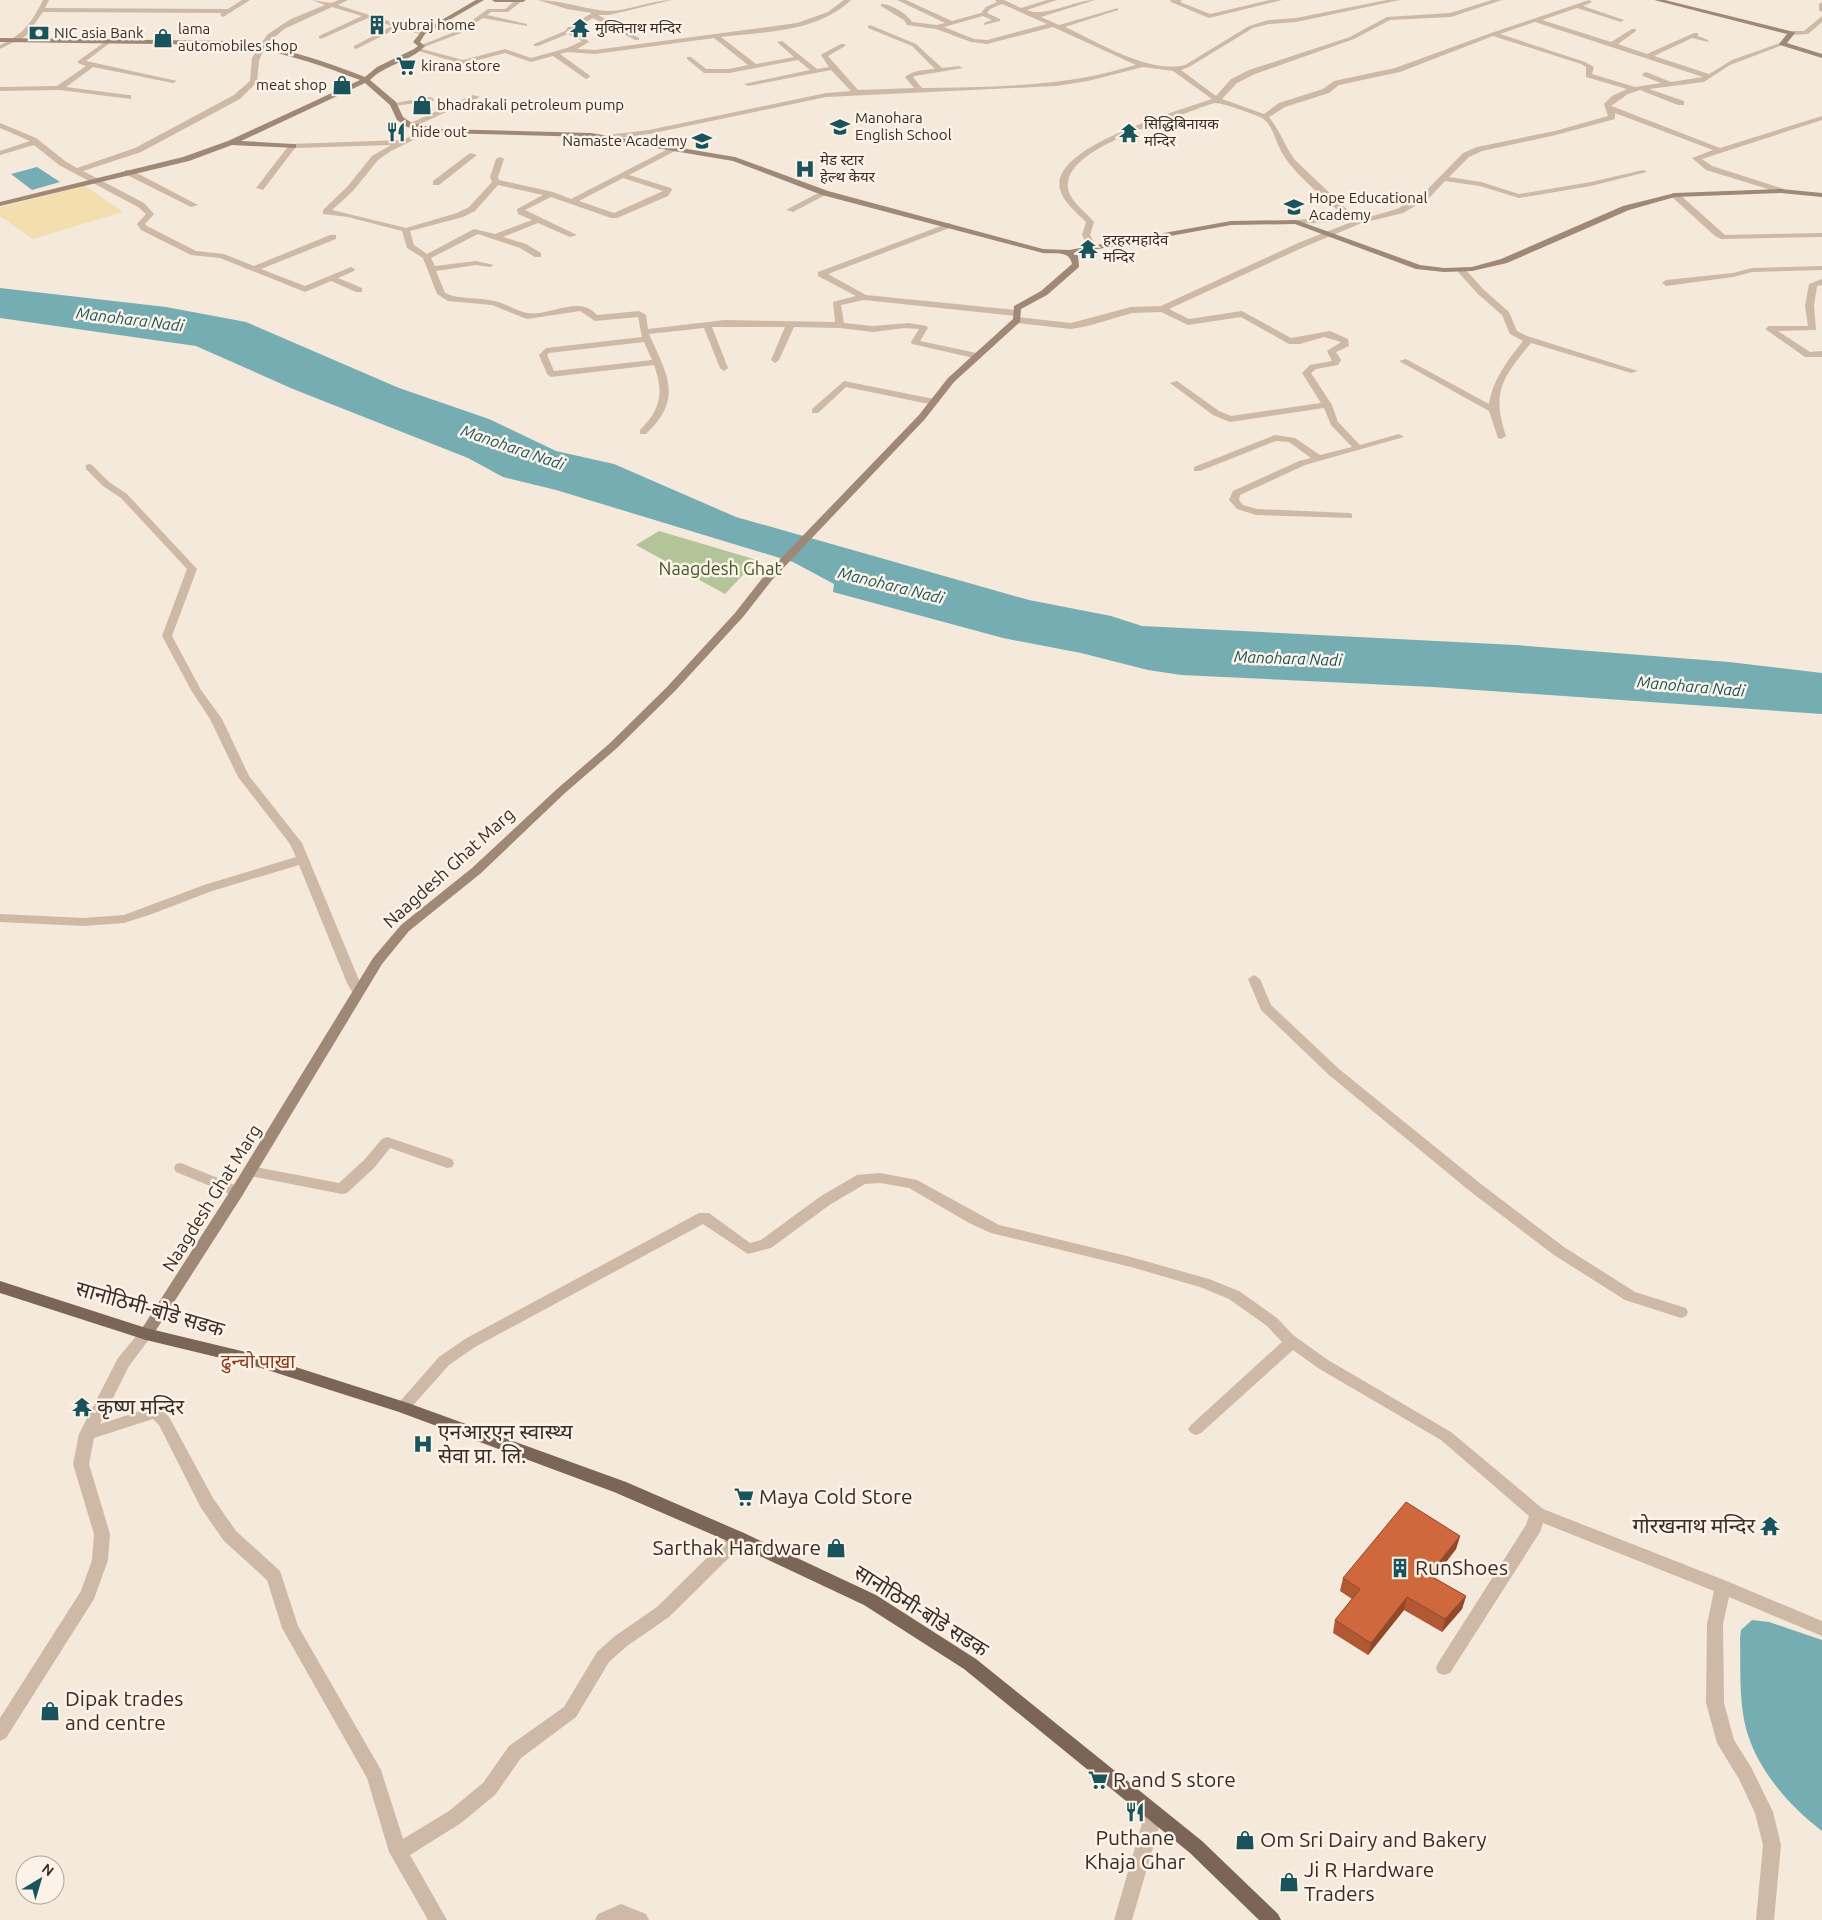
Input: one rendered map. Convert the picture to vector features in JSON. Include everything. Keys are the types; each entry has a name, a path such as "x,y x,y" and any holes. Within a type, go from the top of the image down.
{"main road":[{"name":"सानोठिमी-बोडे सडक","path":"0,1287 146,1334 258,1361 403,1407 620,1487 738,1538 870,1600 970,1664 1196,1847 1272,1920"}],"street":[{"path":"0,47 21,40 33,26 46,0"},
{"path":"41,10 226,13 247,0"},
{"path":"315,0 423,33"},
{"path":"78,170 138,150 244,92 253,82 254,61 261,46 276,30 345,0"},
{"path":"419,46 423,33 481,0"},
{"path":"495,0 521,0"},
{"path":"419,46 459,32 490,10 506,10 521,0"},
{"path":"541,0 596,14 637,39"},
{"path":"536,45 568,32 596,14 669,0"},
{"path":"567,50 595,52 798,25 830,13 848,0"},
{"path":"900,0 952,23"},
{"path":"1021,10 1054,0"},
{"path":"1035,16 1092,0"},
{"path":"1174,0 1209,16 1280,0"},
{"path":"937,27 983,14 988,8 1000,1 1143,65 1175,69 1187,66 1251,27 1397,0"},
{"path":"1092,246 1086,235 1090,222 1070,200 1064,189 1064,181 1068,171 1080,158 1114,136 1216,100 1234,81 1252,72 1352,38 1389,18 1451,15 1499,0"},
{"path":"1657,0 1792,33 1806,33 1822,18"},
{"path":"1266,117 1282,105 1326,91 1337,83 1397,70 1493,34 1591,1 1614,9"},
{"path":"1822,4 1822,10"},
{"path":"883,6 907,19 908,24 937,27 973,41 987,42 1056,26 1116,9"},
{"path":"1576,6 1621,20"},
{"path":"983,14 998,20 986,24"},
{"path":"481,16 525,25"},
{"path":"1547,16 1569,22"},
{"path":"321,37 366,17"},
{"path":"1535,20 1709,76"},
{"path":"356,48 398,25"},
{"path":"870,27 914,45 941,71"},
{"path":"1612,45 1634,30"},
{"path":"0,204 186,159 231,143 366,80 397,59 408,45 419,46 463,62 504,51 531,60 555,54 586,42 581,37 568,32"},
{"path":"1719,150 1607,106 1611,100 1639,89 1700,80 1726,65 1782,44 1792,33"},
{"path":"1493,34 1590,67 1588,69 1589,75 1681,103"},
{"path":"1648,56 1694,35 1706,40"},
{"path":"715,36 754,66"},
{"path":"0,40 232,43 261,46 306,58 366,80 393,104 400,118 410,125 430,130 610,137 735,159 825,193 1043,251 1069,252 1092,246 1231,223 1296,222 1351,218 1362,221"},
{"path":"109,41 80,62 173,81"},
{"path":"780,42 816,72"},
{"path":"1782,44 1822,56"},
{"path":"843,45 824,55 855,92"},
{"path":"1561,56 1571,53"},
{"path":"555,54 586,77"},
{"path":"689,58 704,71 729,71 797,58"},
{"path":"59,88 92,65"},
{"path":"610,137 649,132 806,98 855,92 1020,86 1087,79 1143,65"},
{"path":"748,84 833,68"},
{"path":"919,89 909,77 913,74 959,68"},
{"path":"1175,69 1216,100 1266,117 1277,132 1284,150 1292,162 1351,218"},
{"path":"1646,74 1670,84"},
{"path":"1656,78 1665,76"},
{"path":"0,89 59,88 128,97"},
{"path":"410,125 476,97"},
{"path":"393,104 430,98"},
{"path":"949,225 821,274 864,297 1016,316 1071,326 1085,324 1131,310 1162,308 1302,244 1330,235 1362,221 1400,211 1417,202 1466,154 1499,144 1592,124 1612,117 1611,109"},
{"path":"1780,191 1709,168 1696,158 1822,118"},
{"path":"0,125 36,142 62,163 78,170 141,206 150,214 141,224 144,228 194,253 221,256 305,288 351,269"},
{"path":"430,130 388,149 375,158 350,188 326,212 348,215 406,230 460,215 472,209 496,182"},
{"path":"0,153 36,142"},
{"path":"231,143 292,146 404,142"},
{"path":"260,188 292,146"},
{"path":"571,202 624,176 630,170 675,149"},
{"path":"436,184 473,156"},
{"path":"496,182 494,177 500,159"},
{"path":"128,172 194,205"},
{"path":"1443,178 1481,184 1519,196 1591,184 1643,172"},
{"path":"496,182 550,194 614,216 665,194 668,190 624,176"},
{"path":"1296,222 1419,267 1461,270 1493,265 1626,208 1675,196 1780,191 1822,195"},
{"path":"790,210 825,193"},
{"path":"550,194 521,209 524,214 573,236"},
{"path":"1675,196 1718,234 1724,237 1822,235"},
{"path":"497,236 538,220"},
{"path":"406,230 410,246 427,257 441,294 451,299 493,304 528,316 581,308 589,311 595,318 642,315 646,336 663,375 666,395 661,413 643,432"},
{"path":"427,257 473,232 482,231 538,255"},
{"path":"253,269 333,237"},
{"name":"Naagdesh Ghat Marg","path":"146,1334 237,1192 377,961 405,928 476,871 561,791 613,746 671,689 739,615 750,598 768,578 934,402 951,380 978,356 1016,316 1017,308 1044,293 1076,265 1074,256 1069,252"},
{"path":"432,269 476,263 490,265"},
{"path":"1666,283 1733,275 1752,270 1822,268"},
{"path":"1461,270 1481,292 1506,314 1513,332 1529,339 1634,371"},
{"path":"331,278 359,290"},
{"path":"1822,282 1813,284 1809,294 1808,307 1813,328 1769,329 1808,355 1822,354"},
{"path":"840,325 836,304 864,297"},
{"path":"1162,308 1188,322 1242,314 1289,341 1300,341 1324,334 1339,337 1345,341 1346,344 1331,351 1337,360 1335,363 1313,366 1306,373 1327,405 1334,424 1358,447"},
{"path":"707,325 724,368"},
{"path":"657,362 552,374 544,355 546,351 707,325 840,325 885,328 900,325 924,328 915,342 978,356"},
{"path":"775,360 790,326"},
{"path":"1501,436 1494,410 1496,392 1511,362 1529,339"},
{"path":"1403,361 1494,410"},
{"path":"1174,383 1216,413 1230,419 1327,405"},
{"path":"815,411 844,384 934,402"},
{"path":"1349,516 1256,512 1240,508 1234,500 1236,493 1318,458 1399,437"},
{"path":"1197,469 1275,438 1292,440 1318,458"},
{"path":"89,467 106,484 124,496 192,569 167,636 196,690 216,719 244,777 296,843 358,992"},
{"path":"0,918 92,923 114,920 156,910 208,888 272,871 303,859"},
{"path":"1254,979 1266,1007 1327,1065 1476,1188 1560,1251 1630,1296 1681,1312"},
{"path":"250,1171 342,1189 369,1164 386,1142 447,1163"},
{"path":"181,1168 237,1192"},
{"path":"403,1407 444,1361 470,1343 704,1218 748,1249 766,1244 826,1200 862,1180 880,1178 912,1184 974,1219 996,1229 1131,1262 1204,1283 1234,1295 1272,1322 1292,1342 1323,1364 1446,1436 1537,1514 1723,1587 1822,1630"},
{"path":"0,1732 88,1594 100,1560 102,1534 81,1464 87,1434 122,1362 146,1334"},
{"path":"1196,1429 1292,1342"},
{"path":"87,1434 156,1412 164,1421 208,1502 230,1536 274,1576 290,1628 375,1776 398,1852 438,1920"},
{"path":"1444,1668 1534,1526 1537,1514"},
{"path":"398,1852 455,1816 489,1789 515,1752 570,1712 603,1658 621,1641 663,1612 738,1538"},
{"path":"1723,1587 1715,1624 1716,1702 1726,1743 1745,1773 1764,1812 1772,1845 1765,1920"},
{"path":"1123,1920 1154,1813"},
{"path":"604,1920 621,1913 640,1920"}],"green space":[{"name":"Naagdesh Ghat","path":"659,531 757,560 725,594 636,545"}],"sand":[{"path":"85,186 123,212 33,239 0,216 0,207"}],"water":[{"path":"37,167 60,182 32,190 11,174"},
{"name":"Manohara Nadi","path":"0,288 166,307 246,322 399,388 489,419 556,451 614,464 736,517 1029,600 1111,616 1142,626 1515,645 1729,662 1822,673 1822,714 1433,687 1181,675 1148,670 1081,653 1003,638 833,592 834,584 793,562 556,490 503,477 468,458 293,389 196,346 0,318"},
{"path":"1752,1620 1769,1622 1822,1640 1822,1831 1799,1812 1770,1777 1755,1752 1745,1726 1740,1675 1740,1638 1741,1630"}],"building":[{"name":"RunShoes","path":"1406,1502 1460,1536 1429,1575 1466,1596 1445,1619 1407,1597 1371,1643 1335,1620 1360,1589 1343,1578"}],"place":[{"name":"yubraj home","path":"377,25"},
{"name":"मुक्तिनाथ मन्दिर","path":"580,28"},
{"name":"NIC asia Bank","path":"39,33"},
{"name":"lama automobiles shop","path":"163,38"},
{"name":"kirana store","path":"406,66"},
{"name":"meat shop","path":"342,85"},
{"name":"bhadrakali petroleum pump","path":"422,105"},
{"name":"Manohara English School","path":"840,127"},
{"name":"hide out","path":"396,132"},
{"name":"सिद्धिबिनायक मन्दिर","path":"1129,133"},
{"name":"Namaste Academy","path":"702,141"},
{"name":"मेड स्टार हेल्थ केयर","path":"805,169"},
{"name":"Hope Educational Academy","path":"1294,207"},
{"name":"हरहरमहादेव मन्दिर","path":"1088,249"},
{"name":"कृष्ण मन्दिर","path":"82,1407"},
{"name":"एनआरएन स्वास्थ्य सेवा प्रा. लि.","path":"423,1444"},
{"name":"Maya Cold Store","path":"744,1497"},
{"name":"गोरखनाथ मन्दिर","path":"1770,1526"},
{"name":"Sarthak Hardware","path":"836,1548"},
{"name":"RunShoes","path":"1400,1568"},
{"name":"Dipak trades and centre","path":"50,1711"},
{"name":"R and S store","path":"1098,1780"},
{"name":"Puthane Khaja Ghar","path":"1135,1812"},
{"name":"Om Sri Dairy and Bakery","path":"1245,1840"},
{"name":"Ji R Hardware Traders","path":"1289,1882"}],"district":[{"name":"ढुन्चो पाखा","path":"258,1361"}]}
